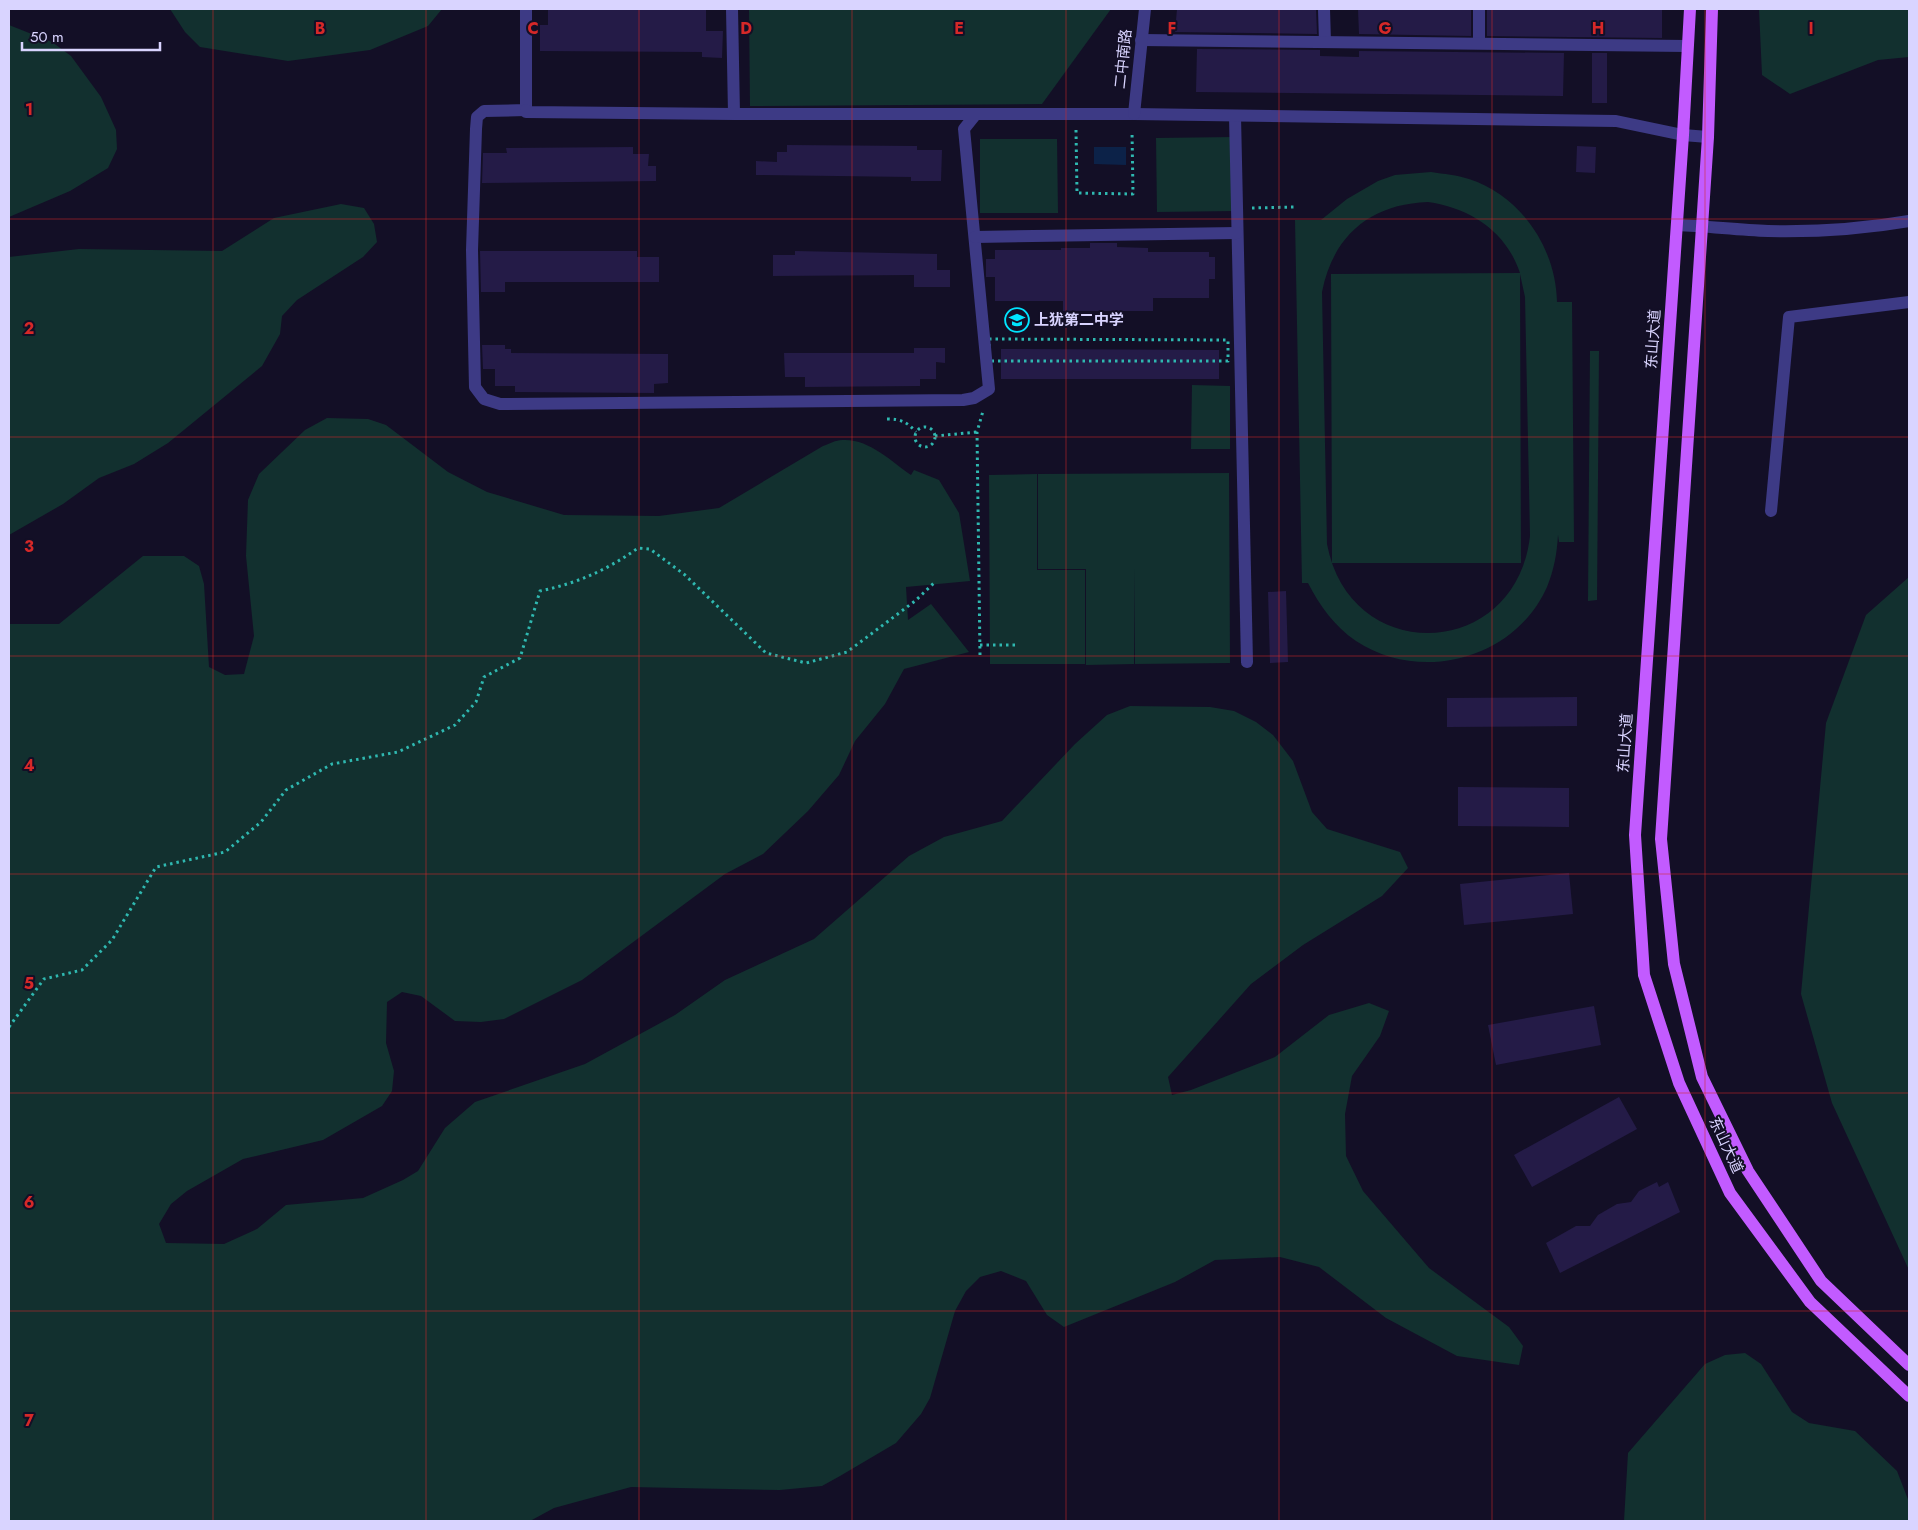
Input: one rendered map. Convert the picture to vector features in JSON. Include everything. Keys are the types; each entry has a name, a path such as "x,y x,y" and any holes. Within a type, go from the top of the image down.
{"main road":[{"name":"东山大道","path":"1690,9 1635,835 1644,975 1679,1083 1730,1192 1810,1302 1909,1396"},
{"name":"东山大道","path":"1712,9 1708,137 1661,839 1674,964 1702,1077 1748,1170 1821,1281 1909,1365"}],"street":[{"path":"526,9 526,110"},
{"path":"732,9 734,114"},
{"name":"二中南路","path":"1134,114 1145,9"},
{"path":"1324,9 1325,42"},
{"path":"1479,9 1479,43"},
{"path":"1141,40 1687,46"},
{"path":"976,114 964,129 989,389 974,398 963,400 500,404 484,399 475,387 472,250 477,117 484,112 526,110 526,112 734,114 976,114 1134,114 1616,121 1683,135 1708,137"},
{"path":"1235,116 1247,662"},
{"path":"1677,226 1768,231 1822,231 1909,222"},
{"path":"974,237 1237,233"},
{"path":"1771,511 1789,317 1909,302"}],"path":[{"path":"1076,130 1077,193 1133,194 1132,131"},
{"path":"1249,208 1294,207"},
{"path":"989,339 1228,340 1228,361 989,360 989,339"},
{"path":"980,655 977,432 989,389"},
{"path":"887,420 900,420 909,424 916,432 915,440 922,447 931,445 935,436"},
{"path":"916,432 926,428 932,430 935,436"},
{"path":"935,436 977,432"},
{"path":"9,1027 44,979 82,970 112,940 156,867 225,852 261,822 286,790 332,764 398,752 455,725 476,702 484,677 520,658 540,591 565,586 614,565 638,548 650,549 685,575 766,653 806,663 847,652 914,601 935,582"},
{"path":"980,645 1019,645"}],"green space":[{"path":"170,9 442,9 428,26 370,50 288,61 200,47 185,32"},
{"path":"749,9 1111,9 1042,104 750,106"},
{"path":"1759,9 1909,9 1909,57 1878,60 1790,94 1762,75"},
{"path":"9,25 52,42 71,56 101,97 116,130 117,149 108,168 70,191 9,217"},
{"path":"1234,137 1235,211 1157,212 1156,138"},
{"path":"980,139 1057,139 1058,213 980,213"},
{"path":"1431,172 1460,176 1488,187 1505,198 1532,227 1542,244 1550,262 1557,302 1572,302 1574,542 1559,542 1558,535 1555,561 1547,587 1532,612 1513,632 1490,647 1464,657 1437,662 1409,661 1382,654 1356,641 1328,615 1308,583 1302,583 1295,220 1321,220 1347,199 1378,181 1395,175","holes":["1428,202 1458,210 1472,216 1496,234 1506,245 1520,273 1331,274 1332,558 1327,544 1322,292 1327,272 1345,239 1357,227 1372,217 1389,209 1407,204","1520,274 1525,297 1530,536 1518,577 1496,607 1466,626 1432,633 1398,628 1366,612 1342,584 1334,563 1521,563"]},
{"path":"341,204 364,208 374,224 377,242 363,257 297,300 282,316 280,334 262,366 168,443 134,464 99,478 63,504 9,535 9,257 79,249 222,251 274,218"},
{"path":"1590,351 1599,351 1597,600 1588,601"},
{"path":"1192,385 1230,386 1230,449 1191,449"},
{"path":"327,418 368,419 386,425 448,472 487,492 564,515 659,516 719,508 823,446 840,440 852,440 861,443 879,452 911,475 914,470 939,480 959,513 970,581 906,587 908,620 931,604 969,652 904,669 885,704 855,741 839,775 808,811 763,854 725,874 582,980 504,1019 481,1022 455,1021 421,996 402,992 387,1002 386,1043 394,1071 392,1091 382,1106 323,1140 243,1159 187,1191 171,1204 159,1224 166,1243 224,1244 257,1229 286,1205 363,1198 403,1180 418,1171 445,1128 475,1102 585,1064 675,1015 725,980 814,939 909,856 944,837 1002,821 1075,744 1107,715 1130,706 1210,707 1234,711 1256,722 1273,735 1293,761 1312,812 1327,829 1400,852 1408,868 1382,896 1303,945 1251,984 1168,1077 1172,1095 1191,1090 1275,1057 1329,1015 1369,1003 1389,1011 1380,1036 1352,1076 1345,1114 1346,1156 1363,1191 1429,1268 1509,1327 1523,1346 1519,1365 1457,1356 1386,1318 1319,1267 1280,1257 1215,1260 1175,1282 1064,1327 1047,1315 1026,1281 1001,1271 980,1277 966,1291 955,1311 930,1398 921,1414 896,1443 822,1486 780,1490 631,1487 554,1508 530,1521 9,1521 9,624 59,624 143,556 184,556 199,566 204,584 209,667 225,675 244,674 254,636 246,556 248,500 259,474 305,430"},
{"path":"1229,473 1230,663 1135,664 1134,569 1134,664 1086,665 1086,569 1038,569 1038,474"},
{"path":"1037,474 1037,570 1085,570 1085,664 990,664 989,475"},
{"path":"1909,577 1909,1270 1832,1103 1801,994 1826,723 1866,615"},
{"path":"1745,1353 1761,1364 1792,1412 1809,1423 1855,1431 1897,1471 1909,1502 1909,1521 1624,1521 1628,1453 1705,1364 1725,1355"}],"water":[{"path":"1094,147 1126,147 1126,165 1094,164"}],"building":[{"path":"548,9 706,9 706,31 723,31 722,58 702,57 702,52 540,51 540,25 548,25"},
{"path":"1177,9 1316,9 1317,34 1175,32"},
{"path":"1358,9 1471,9 1471,36 1359,34"},
{"path":"1487,9 1662,9 1662,38 1487,36"},
{"path":"1197,49 1320,50 1320,56 1359,57 1359,51 1564,53 1563,96 1196,92"},
{"path":"1592,53 1607,53 1607,103 1592,103"},
{"path":"787,145 917,146 917,150 942,150 941,181 911,181 911,177 756,175 756,161 777,162 777,152 787,152"},
{"path":"1577,146 1596,147 1595,173 1576,172"},
{"path":"633,147 633,154 649,154 648,166 656,166 656,181 482,183 483,153 507,153 506,148"},
{"path":"1090,243 1117,243 1117,247 1148,248 1148,252 1209,252 1209,257 1215,257 1215,279 1209,279 1209,298 1153,298 1153,311 1063,311 1063,301 995,301 995,277 986,277 986,259 995,259 995,250 1090,248"},
{"path":"480,251 637,251 637,257 659,257 659,282 505,282 505,292 481,292"},
{"path":"795,251 937,254 937,270 950,270 950,287 914,287 914,275 773,276 773,255 795,255"},
{"path":"482,345 505,345 505,349 511,349 511,353 668,354 668,383 654,384 654,393 515,392 515,386 495,386 495,369 483,369"},
{"path":"914,348 945,348 945,363 936,362 936,379 920,379 920,386 805,387 805,377 785,377 784,353 914,353"},
{"path":"1001,349 1219,350 1219,379 1001,379"},
{"path":"1286,591 1288,662 1270,663 1268,592"},
{"path":"1577,697 1577,726 1447,727 1447,698"},
{"path":"1458,787 1569,788 1569,827 1458,826"},
{"path":"1569,873 1573,914 1464,925 1460,884"},
{"path":"1594,1006 1601,1045 1496,1065 1488,1025"},
{"path":"1619,1097 1637,1129 1532,1187 1514,1155"},
{"path":"1657,1182 1659,1187 1668,1182 1680,1212 1560,1273 1546,1243 1576,1226 1590,1226 1598,1215 1617,1204 1631,1202 1639,1191"}],"place":[{"name":"上犹第二中学","path":"1017,320"}]}
